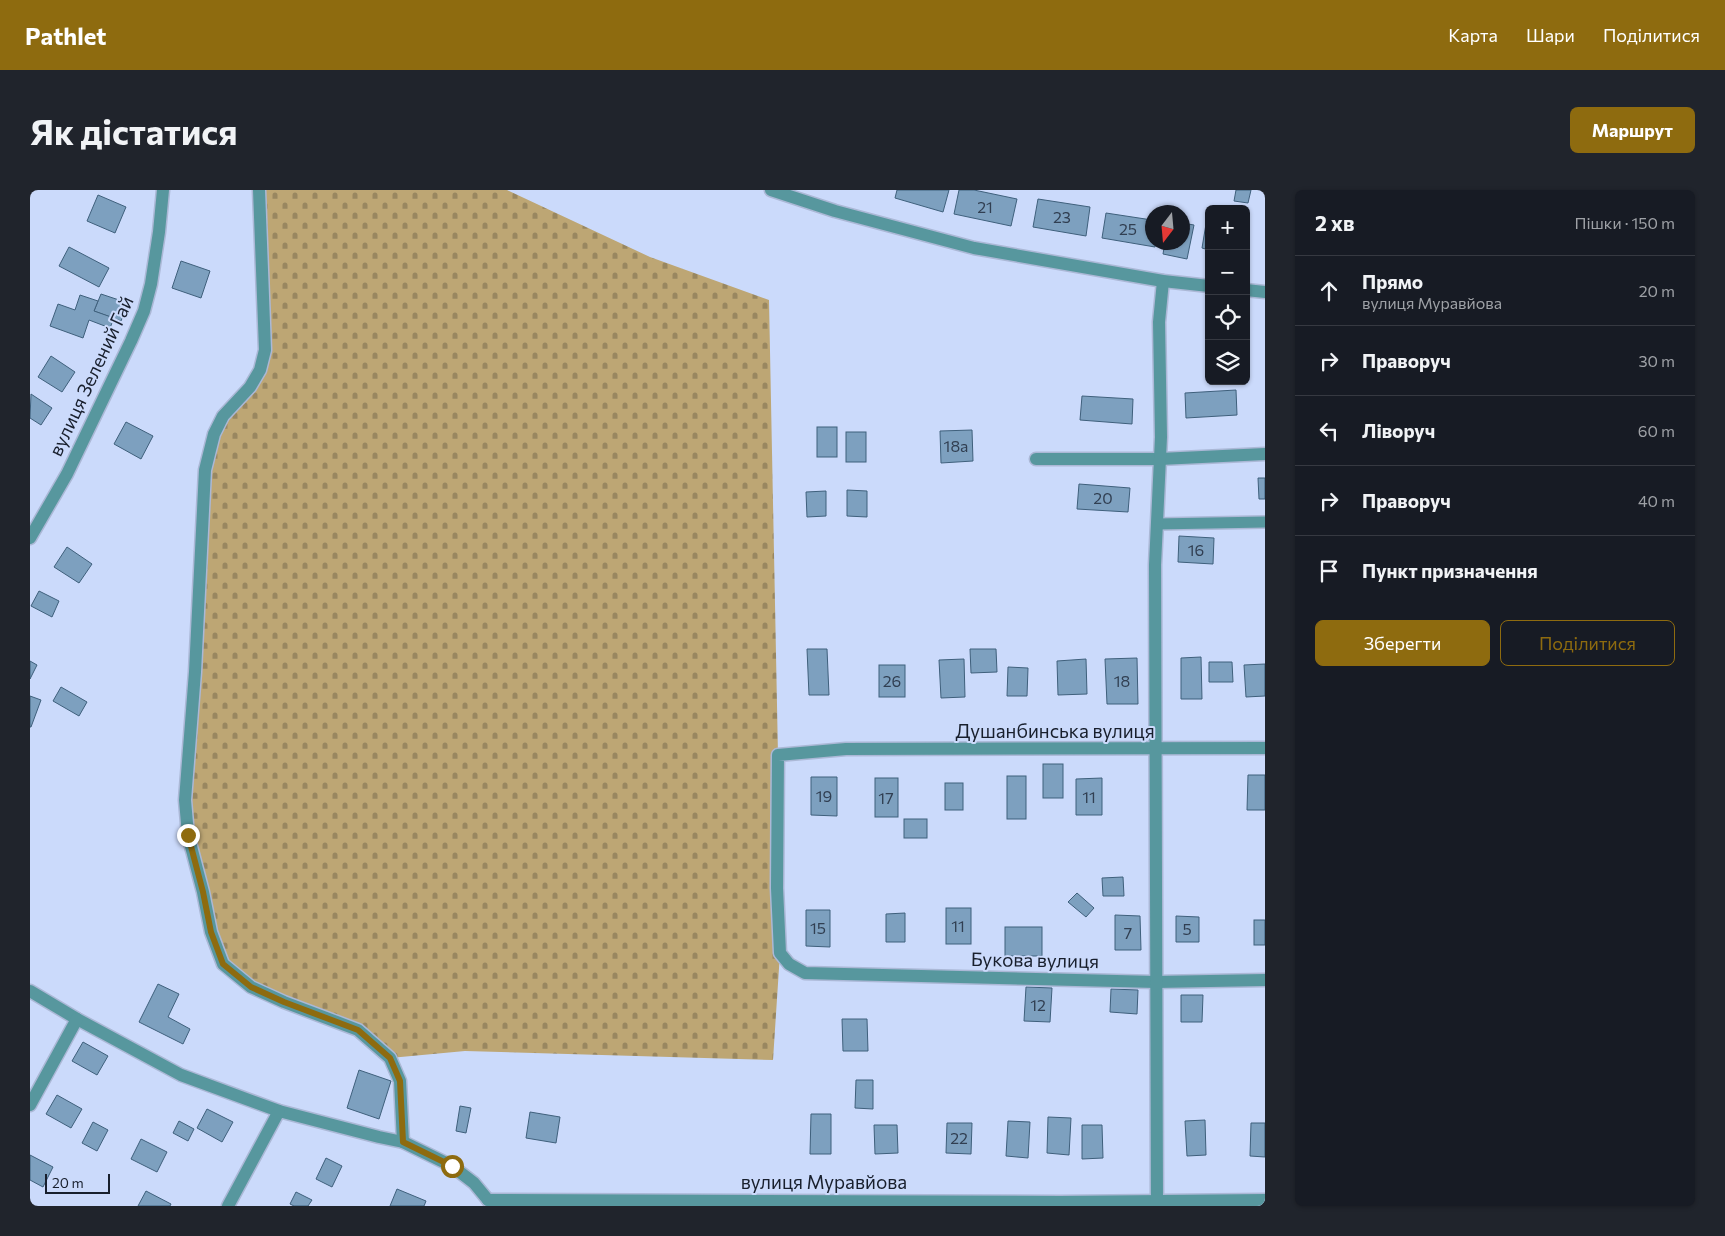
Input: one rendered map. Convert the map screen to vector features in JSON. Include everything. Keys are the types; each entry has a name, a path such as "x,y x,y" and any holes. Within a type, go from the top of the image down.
{"street":[{"name":"вулиця Зелений Гай","path":"30,538 67,474 144,311 151,284 159,232 162,190"},
{"path":"259,190 265,350 260,370 250,387 224,416 214,434 205,470 195,672 186,791 188,835 211,932 223,964 251,987 284,1002 358,1030 390,1058 400,1081 403,1142"},
{"path":"771,190 835,211 974,248 1163,281 1205,286"},
{"path":"1157,1203 1155,565 1160,459 1159,322 1163,281"},
{"path":"1250,290 1265,292"},
{"path":"1036,459 1160,459 1265,454"},
{"name":"Душанбинська вулиця","path":"805,973 789,964 780,953 776,888 778,755 846,749 1157,750 1265,748"},
{"name":"Букова вулиця","path":"805,973 1156,982 1265,980"},
{"name":"вулиця Муравйова","path":"30,991 77,1019 181,1075 279,1111 403,1142 452,1166 474,1183 486,1203 1157,1203 1265,1200"},
{"path":"30,1105 77,1019"},
{"path":"228,1206 279,1111"}],"lane":[{"path":"1157,524 1265,522"}],"green space":[{"path":"259,190 507,190 650,257 769,300 780,953 773,1060 465,1051 390,1058 357,1030 284,1002 223,964 185,800 214,434 250,387 265,327"}],"building":[{"path":"897,190 949,190 943,212 895,198"},
{"path":"959,190 974,190 1017,199 1011,226 954,214"},
{"path":"1236,190 1251,190 1248,203 1234,201"},
{"path":"98,195 126,207 115,233 87,221"},
{"path":"1038,199 1090,207 1086,236 1033,227"},
{"path":"1106,213 1145,219 1145,245 1102,238"},
{"path":"1190,224 1194,225 1190,244"},
{"path":"1205,230 1205,249 1202,248"},
{"path":"69,247 109,268 99,287 59,266"},
{"path":"1164,250 1189,250 1187,259 1163,254"},
{"path":"181,261 210,271 201,298 172,288"},
{"path":"101,294 128,303 121,321 94,311"},
{"path":"80,295 98,301 94,311 114,318 110,328 89,320 83,338 50,326 58,304 75,310"},
{"path":"51,356 75,372 62,392 38,377"},
{"path":"1236,390 1237,415 1186,418 1185,393"},
{"path":"31,394 52,408 41,425 30,418"},
{"path":"1082,396 1133,399 1132,424 1080,420"},
{"path":"126,422 153,436 141,459 114,444"},
{"path":"817,427 837,427 837,457 817,457"},
{"path":"972,430 973,461 941,463 940,431"},
{"path":"846,432 866,432 866,462 846,462"},
{"path":"1258,478 1265,478 1265,499 1259,499"},
{"path":"1079,484 1130,488 1128,512 1077,509"},
{"path":"847,490 867,491 867,517 847,516"},
{"path":"826,491 826,516 807,517 806,492"},
{"path":"1179,536 1214,538 1213,564 1178,562"},
{"path":"67,547 92,564 79,583 54,567"},
{"path":"39,591 59,601 52,617 31,606"},
{"path":"807,649 827,649 829,695 809,695"},
{"path":"970,649 996,649 997,672 971,673"},
{"path":"1201,657 1202,699 1181,699 1181,658"},
{"path":"1137,658 1138,704 1107,704 1105,659"},
{"path":"964,659 965,697 941,698 939,660"},
{"path":"1086,659 1087,694 1058,695 1057,661"},
{"path":"30,661 37,665 30,679"},
{"path":"1209,662 1232,662 1233,682 1209,682"},
{"path":"1265,664 1265,696 1246,697 1244,665"},
{"path":"879,665 905,665 905,697 879,697"},
{"path":"1008,667 1028,668 1027,696 1007,696"},
{"path":"61,687 87,702 79,716 53,701"},
{"path":"30,696 41,700 31,727 30,727"},
{"path":"1043,764 1063,764 1063,798 1043,798"},
{"path":"1248,775 1265,775 1265,810 1247,810"},
{"path":"1007,776 1026,776 1026,819 1007,819"},
{"path":"811,777 837,777 837,816 811,815"},
{"path":"875,778 898,778 898,817 875,817"},
{"path":"1102,778 1102,815 1076,815 1076,779"},
{"path":"945,783 963,783 963,810 945,810"},
{"path":"904,819 927,819 927,838 904,838"},
{"path":"1123,877 1124,896 1103,896 1102,878"},
{"path":"1077,893 1094,908 1086,917 1068,902"},
{"path":"946,908 971,908 971,944 946,944"},
{"path":"806,910 830,910 830,947 806,946"},
{"path":"905,913 905,942 886,942 886,914"},
{"path":"1115,915 1140,916 1141,950 1115,950"},
{"path":"1176,916 1199,917 1199,942 1176,942"},
{"path":"1254,920 1265,920 1265,945 1254,945"},
{"path":"1005,927 1042,927 1042,956 1005,956"},
{"path":"158,984 179,994 168,1017 190,1029 183,1044 139,1022"},
{"path":"1026,987 1052,988 1050,1022 1024,1021"},
{"path":"1111,989 1138,990 1137,1014 1110,1012"},
{"path":"1181,995 1203,995 1202,1022 1181,1022"},
{"path":"842,1019 867,1019 868,1051 843,1051"},
{"path":"83,1042 108,1056 97,1075 72,1061"},
{"path":"359,1070 391,1081 379,1119 347,1108"},
{"path":"856,1080 873,1080 873,1109 855,1108"},
{"path":"57,1095 82,1109 71,1128 46,1114"},
{"path":"460,1106 471,1108 466,1133 456,1131"},
{"path":"207,1109 233,1122 222,1142 197,1128"},
{"path":"530,1112 560,1117 556,1143 526,1138"},
{"path":"811,1114 831,1114 831,1154 810,1154"},
{"path":"1048,1117 1071,1118 1069,1155 1047,1153"},
{"path":"1205,1120 1206,1155 1187,1156 1185,1121"},
{"path":"179,1121 194,1129 188,1141 173,1133"},
{"path":"1008,1121 1030,1122 1028,1158 1006,1156"},
{"path":"93,1122 108,1130 97,1151 82,1143"},
{"path":"947,1123 972,1123 971,1154 946,1153"},
{"path":"1251,1123 1265,1123 1265,1157 1250,1156"},
{"path":"874,1125 897,1125 898,1153 875,1154"},
{"path":"1082,1125 1102,1125 1103,1158 1082,1159"},
{"path":"141,1139 167,1152 157,1172 131,1159"},
{"path":"30,1155 53,1167 43,1187 30,1180"},
{"path":"326,1158 342,1166 332,1187 316,1179"},
{"path":"397,1189 426,1201 424,1206 390,1206"},
{"path":"146,1191 171,1204 170,1206 138,1206"},
{"path":"296,1192 312,1200 308,1206 294,1206 290,1204"}],"route":[{"path":"188,835 211,932 223,964 251,987 284,1002 358,1030 390,1058 400,1081 403,1142 452,1166"}]}
